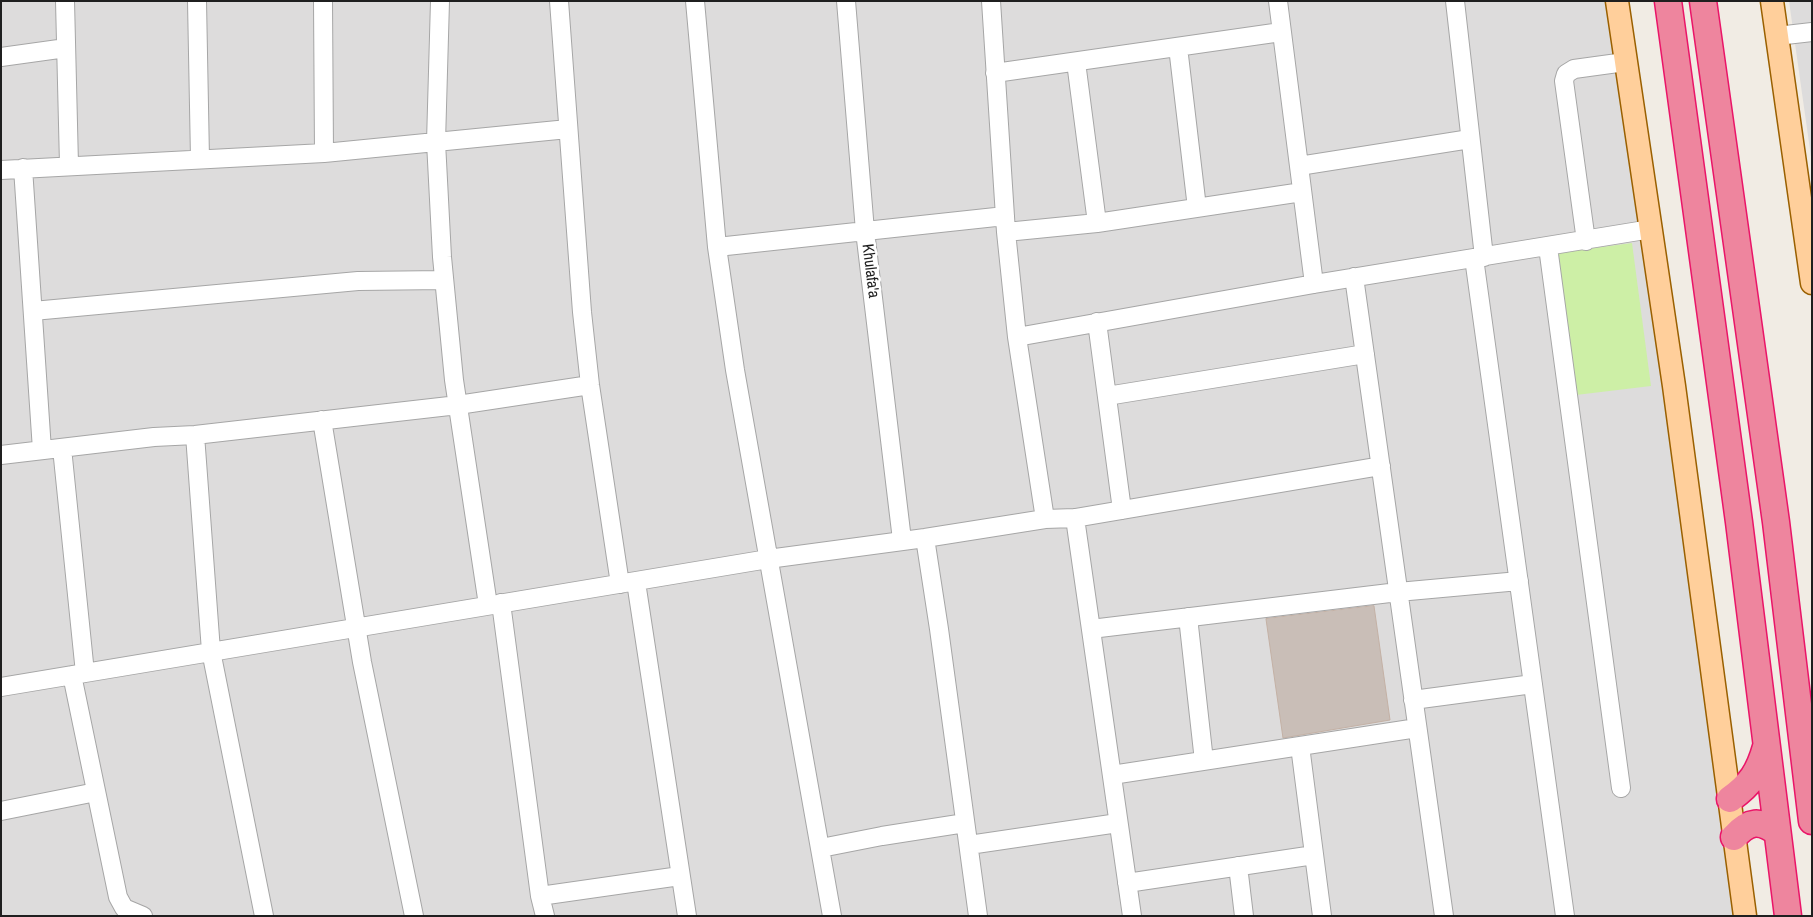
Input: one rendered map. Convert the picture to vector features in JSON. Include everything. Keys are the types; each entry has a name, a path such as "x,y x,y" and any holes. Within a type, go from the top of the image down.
{"highway":[{"path":"1668,1 1739,522 1788,916"},
{"path":"1703,1 1776,522 1812,821"},
{"path":"1713,324 1747,319"},
{"path":"1730,799 1744,789 1760,769 1766,746"},
{"path":"1734,837 1743,827 1754,824 1765,824 1777,832"}],"main road":[{"path":"1617,1 1674,386 1745,916"},
{"path":"1772,1 1812,283"}],"street":[{"path":"65,1 69,165"},
{"path":"196,1 200,159"},
{"path":"323,1 324,153"},
{"path":"440,1 436,142 444,280 458,405 495,604 540,896 545,916"},
{"path":"559,1 582,312 590,385 628,583 687,916"},
{"path":"694,1 717,247 735,370 832,916"},
{"name":"Khulafa'a","path":"846,1 865,231 902,540"},
{"path":"991,1 1005,224 1017,337 1045,519"},
{"path":"1282,1 1278,2 1281,32 1314,284"},
{"path":"1454,1 1470,139 1479,258 1519,581 1565,916"},
{"path":"995,74 1281,32"},
{"path":"1777,36 1812,32"},
{"path":"1178,47 1197,208"},
{"path":"1,57 66,48"},
{"path":"1076,62 1096,223"},
{"path":"1586,241 1564,81 1566,74 1574,69 1625,62"},
{"path":"1,170 324,153 568,129"},
{"path":"1299,166 1470,139"},
{"path":"24,168 42,450"},
{"path":"717,247 865,231 1005,224 1096,223 1302,192"},
{"path":"1017,337 1354,277 1651,229"},
{"path":"1548,247 1621,788"},
{"path":"1354,277 1444,916"},
{"path":"33,311 350,282 444,280"},
{"path":"1097,322 1122,510"},
{"path":"1107,396 1365,354"},
{"path":"1,455 458,405 590,385"},
{"path":"322,420 357,628 414,916"},
{"path":"194,435 211,651 264,916"},
{"path":"62,448 79,674 96,792 118,898 124,908 143,916"},
{"path":"1,687 768,559 925,538 1045,519 1075,518 1381,466"},
{"path":"1075,518 1132,916"},
{"path":"925,538 978,916"},
{"path":"1091,629 1398,592 1519,581"},
{"path":"1188,617 1204,761"},
{"path":"1414,700 1533,684"},
{"path":"1112,775 1417,728"},
{"path":"1300,746 1322,916"},
{"path":"1,811 96,792"},
{"path":"821,848 965,823"},
{"path":"968,844 1118,823"},
{"path":"1127,883 1314,855"},
{"path":"1238,866 1244,916"},
{"path":"540,896 680,876"}],"shaded area":[{"path":"1,1 1617,1 1740,916 1,916"},
{"path":"1789,1 1812,1 1812,164"}],"green space":[{"path":"1632,243 1651,386 1576,395 1556,253"}],"building":[{"path":"1374,606 1390,720 1283,738 1266,619"}]}
